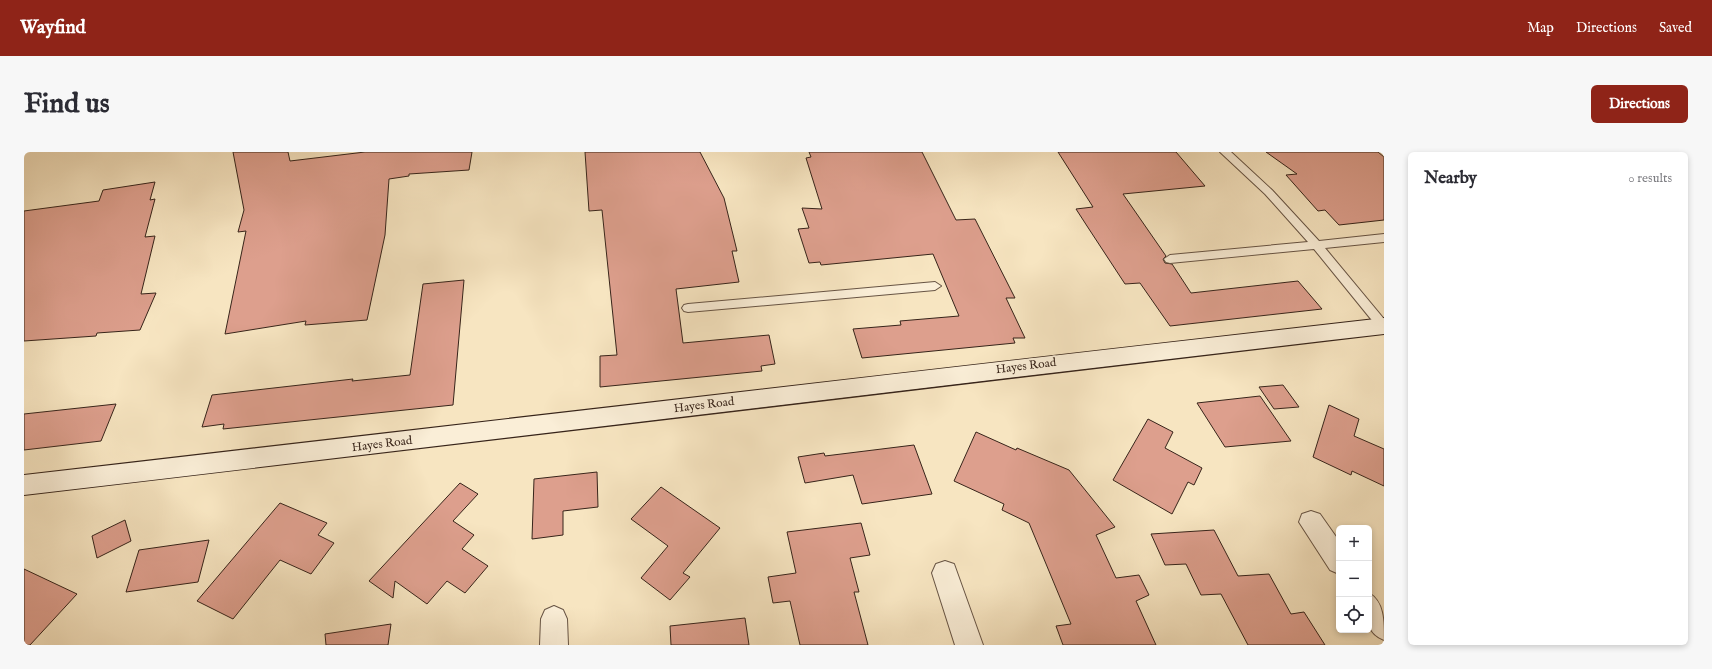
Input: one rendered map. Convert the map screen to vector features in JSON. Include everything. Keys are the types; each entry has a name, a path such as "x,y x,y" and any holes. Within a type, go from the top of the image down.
{"street":[{"name":"Hayes Road","path":"24,485 581,421 831,389 1384,326"},
{"path":"1311,522 1338,561"},
{"path":"945,574 969,645"},
{"path":"1372,610 1384,628"}],"lane":[{"path":"1225,152 1276,198 1317,244 1384,326"},
{"path":"1170,259 1384,238"},
{"path":"688,308 934,286"}],"building":[{"path":"233,152 288,152 290,161 365,152 472,152 469,170 409,174 409,176 389,179 385,235 367,320 305,325 306,321 225,334 246,231 238,232 244,210"},
{"path":"585,152 700,152 724,198 737,251 732,251 739,282 676,289 683,343 769,335 775,364 761,366 762,371 600,387 600,356 617,355 602,210 589,211"},
{"path":"809,152 922,152 956,220 975,219 1015,298 1006,298 1025,338 1013,338 1015,343 862,358 853,329 901,325 900,321 959,316 933,254 821,265 820,262 809,263 798,229 809,228 802,208 822,209 806,158 811,157"},
{"path":"1058,152 1176,152 1205,186 1123,194 1166,256 1163,259 1165,263 1172,264 1191,293 1298,281 1322,309 1170,326 1140,283 1125,284 1076,209 1093,207"},
{"path":"1266,152 1378,152 1384,157 1384,220 1339,225 1325,210 1318,211 1286,175 1297,174"},
{"path":"155,182 150,200 155,199 145,237 155,236 141,294 156,293 140,330 97,333 96,336 24,341 24,211 99,201 103,190"},
{"path":"464,280 453,405 223,429 224,424 202,427 212,395 353,379 352,381 410,375 423,284"},
{"path":"1283,385 1299,407 1274,409 1259,387"},
{"path":"1260,396 1291,441 1225,447 1197,403"},
{"path":"116,404 101,441 24,450 24,414"},
{"path":"1329,405 1359,419 1354,436 1384,449 1384,486 1352,471 1351,475 1313,457"},
{"path":"1148,419 1173,432 1165,448 1202,468 1194,485 1188,482 1172,514 1113,480"},
{"path":"976,432 1016,450 1017,448 1069,470 1115,527 1096,535 1116,578 1139,575 1149,595 1136,601 1156,645 1063,645 1056,626 1071,624 1029,523 1002,510 1004,504 954,481"},
{"path":"914,445 932,494 862,504 853,475 805,483 798,457 824,453 825,456"},
{"path":"597,472 598,507 563,511 563,535 532,539 534,479"},
{"path":"460,483 478,494 453,521 474,535 462,549 488,566 465,593 447,581 427,604 395,581 393,598 369,581"},
{"path":"661,487 720,528 683,573 690,577 670,600 641,578 668,546 631,519"},
{"path":"280,503 327,523 318,535 334,543 311,574 280,560 233,619 197,601"},
{"path":"125,520 131,541 97,558 92,536"},
{"path":"861,523 870,555 850,558 859,592 854,592 868,645 800,645 790,601 773,603 768,577 796,573 787,532"},
{"path":"1214,530 1238,576 1269,574 1291,614 1304,612 1325,645 1248,645 1221,594 1201,595 1186,564 1165,565 1151,534"},
{"path":"209,540 198,582 126,592 139,550"},
{"path":"24,569 77,594 30,645 24,645"},
{"path":"745,618 749,645 671,645 670,626"},
{"path":"391,624 388,645 326,645 325,634"}]}
